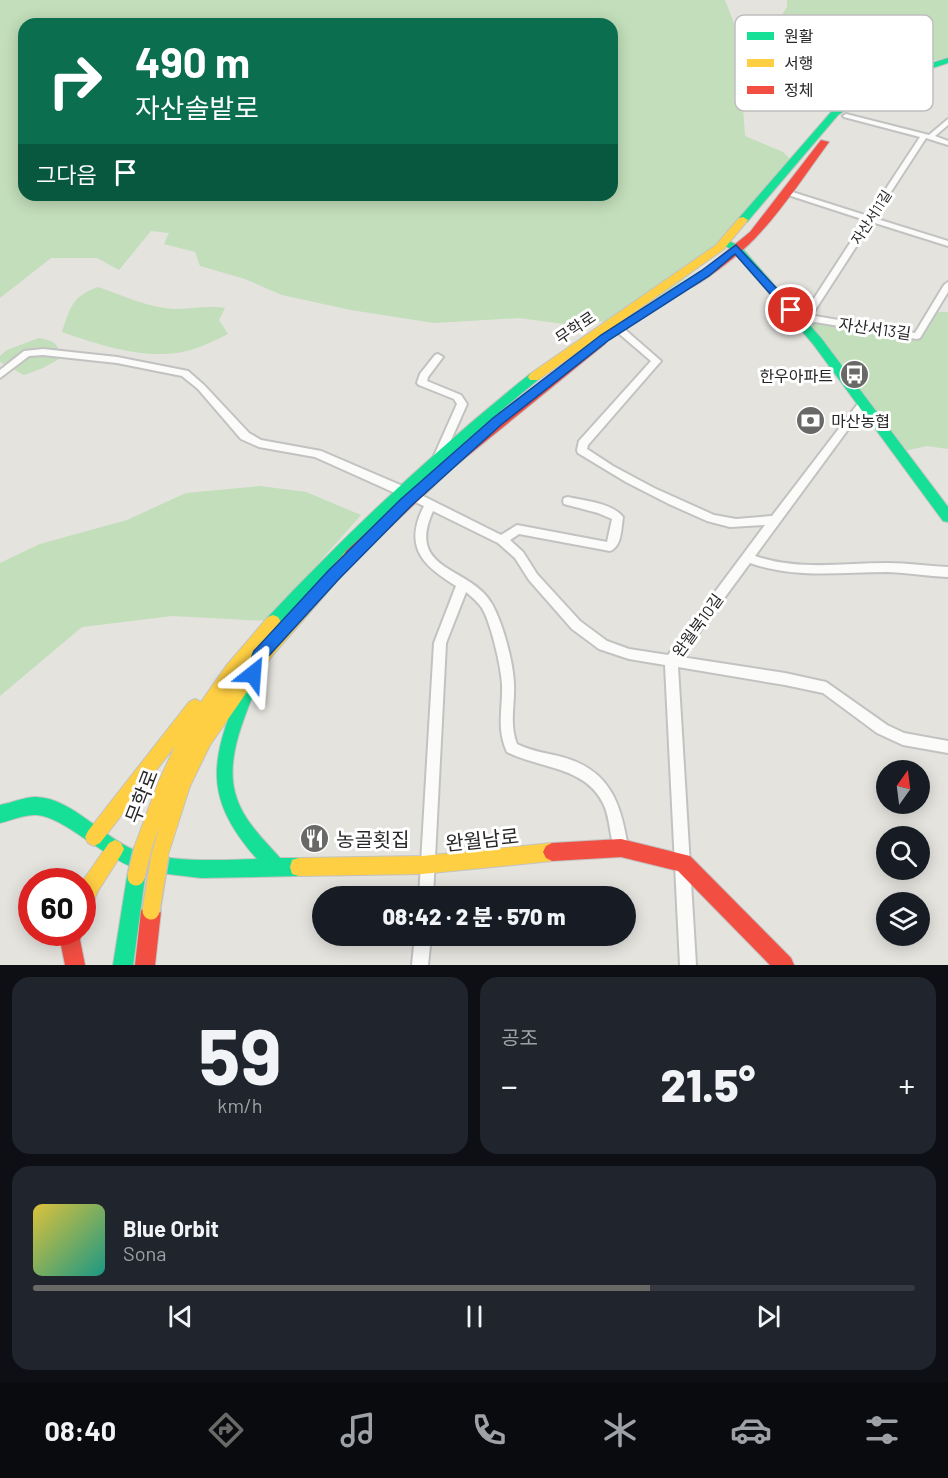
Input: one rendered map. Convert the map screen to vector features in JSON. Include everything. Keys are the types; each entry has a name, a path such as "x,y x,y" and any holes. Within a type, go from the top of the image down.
{"main road":[{"name":"무학로","path":"933,65 948,60"},
{"name":"무학로","path":"933,71 948,66"},
{"name":"무학로","path":"94,837 212,684 241,658 297,594 406,494 498,421 619,329 705,274 838,111"},
{"name":"무학로","path":"145,965 159,855 192,760 260,656 438,458 532,378 702,262 754,234 846,116 854,111"},
{"path":"730,245 802,323 948,517"},
{"name":"무학로","path":"260,656 224,758 223,781 225,802 237,824 275,866"},
{"name":"무학로","path":"123,965 136,877 143,848 176,761 207,708 241,658"},
{"name":"완월남로","path":"0,814 37,806 56,810 94,837 141,862 186,869 430,864 602,847 621,848 683,863"},
{"path":"96,877 115,849"},
{"path":"683,863 783,965"},
{"path":"71,946 75,965"}],"street":[{"path":"846,116 948,142"},
{"name":"자산서11길","path":"802,323 869,219 927,137 948,121"},
{"path":"786,193 948,244"},
{"name":"자산서13길","path":"802,323 815,319 917,336 935,310 948,285"},
{"path":"935,310 948,309"},
{"path":"619,329 656,362 583,444 582,450 710,517 734,523 775,520"},
{"path":"0,375 27,354 43,352 117,360 185,373 201,387 244,436 259,443 317,454 502,540 519,555 533,577 588,636 616,650 806,682 826,688 882,729 903,739 948,747"},
{"path":"438,357 423,376 422,383 458,397 462,404 438,458"},
{"name":"완월북10길","path":"688,965 671,660 863,403"},
{"path":"502,540 517,529 610,547 613,543 618,517 601,509 568,501"},
{"path":"430,506 423,517 422,530 421,547 426,559 475,591 486,604 495,624 508,683 504,720 512,748 531,759 570,766 594,776 611,803 621,848"},
{"path":"747,558 765,565 828,571 889,568 948,572"},
{"path":"427,886 440,643 463,584"},
{"path":"420,965 422,946"}],"green space":[{"path":"0,0 725,0 735,25 735,111 743,111 745,136 783,152 790,159 697,269 660,299 618,320 572,325 519,318 434,323 351,310 282,295 245,279 200,266 195,252 164,244 169,233 151,231 119,270 97,258 51,258 0,298"},
{"path":"787,0 948,0 948,57 933,61 933,15 782,15 787,7"},
{"path":"98,287 145,304 165,308 225,308 219,320 228,334 189,350 147,354 118,349 62,332 67,316 77,299"},
{"path":"937,312 948,312 948,449 927,446 904,451 808,324 816,321 919,338"},
{"path":"39,338 54,344 61,358 24,375 0,362 0,356 7,350"},
{"path":"260,486 306,492 361,515 267,621 172,616 82,627 0,696 0,563 40,544 127,520 186,493"}],"traffic: fast":[{"path":"933,65 948,60"},
{"path":"743,220 838,111"},
{"path":"724,242 736,248 817,341 948,517"},
{"path":"273,622 398,494 534,377"},
{"path":"250,682 230,738 225,760 224,780 228,799 237,819 275,866"},
{"path":"0,814 36,806 47,808 73,821 130,858 144,862 182,868 299,867"},
{"path":"123,965 136,877"}],"traffic: slow":[{"path":"534,377 720,247 743,220"},
{"path":"160,855 182,784 204,739 266,651 351,555"},
{"path":"143,848 171,772 185,743 207,706 232,671 273,622"},
{"path":"94,837 195,707"},
{"path":"136,877 143,848"},
{"path":"96,877 115,849"},
{"path":"299,867 422,865 552,852"},
{"path":"151,911 160,855"}],"traffic: jam":[{"path":"683,288 705,274 754,234 824,142"},
{"path":"351,555 449,464 601,341"},
{"path":"552,852 621,848 683,863 784,965"},
{"path":"145,965 151,911"},
{"path":"71,946 75,965"}],"place":[{"name":"한우아파트","path":"854,375"},
{"name":"마산농협","path":"810,420"},
{"name":"농골횟집","path":"315,839"}],"route":[{"path":"253,674 260,656 333,576 406,502 498,421 605,338 705,274 736,248 791,310"}]}
